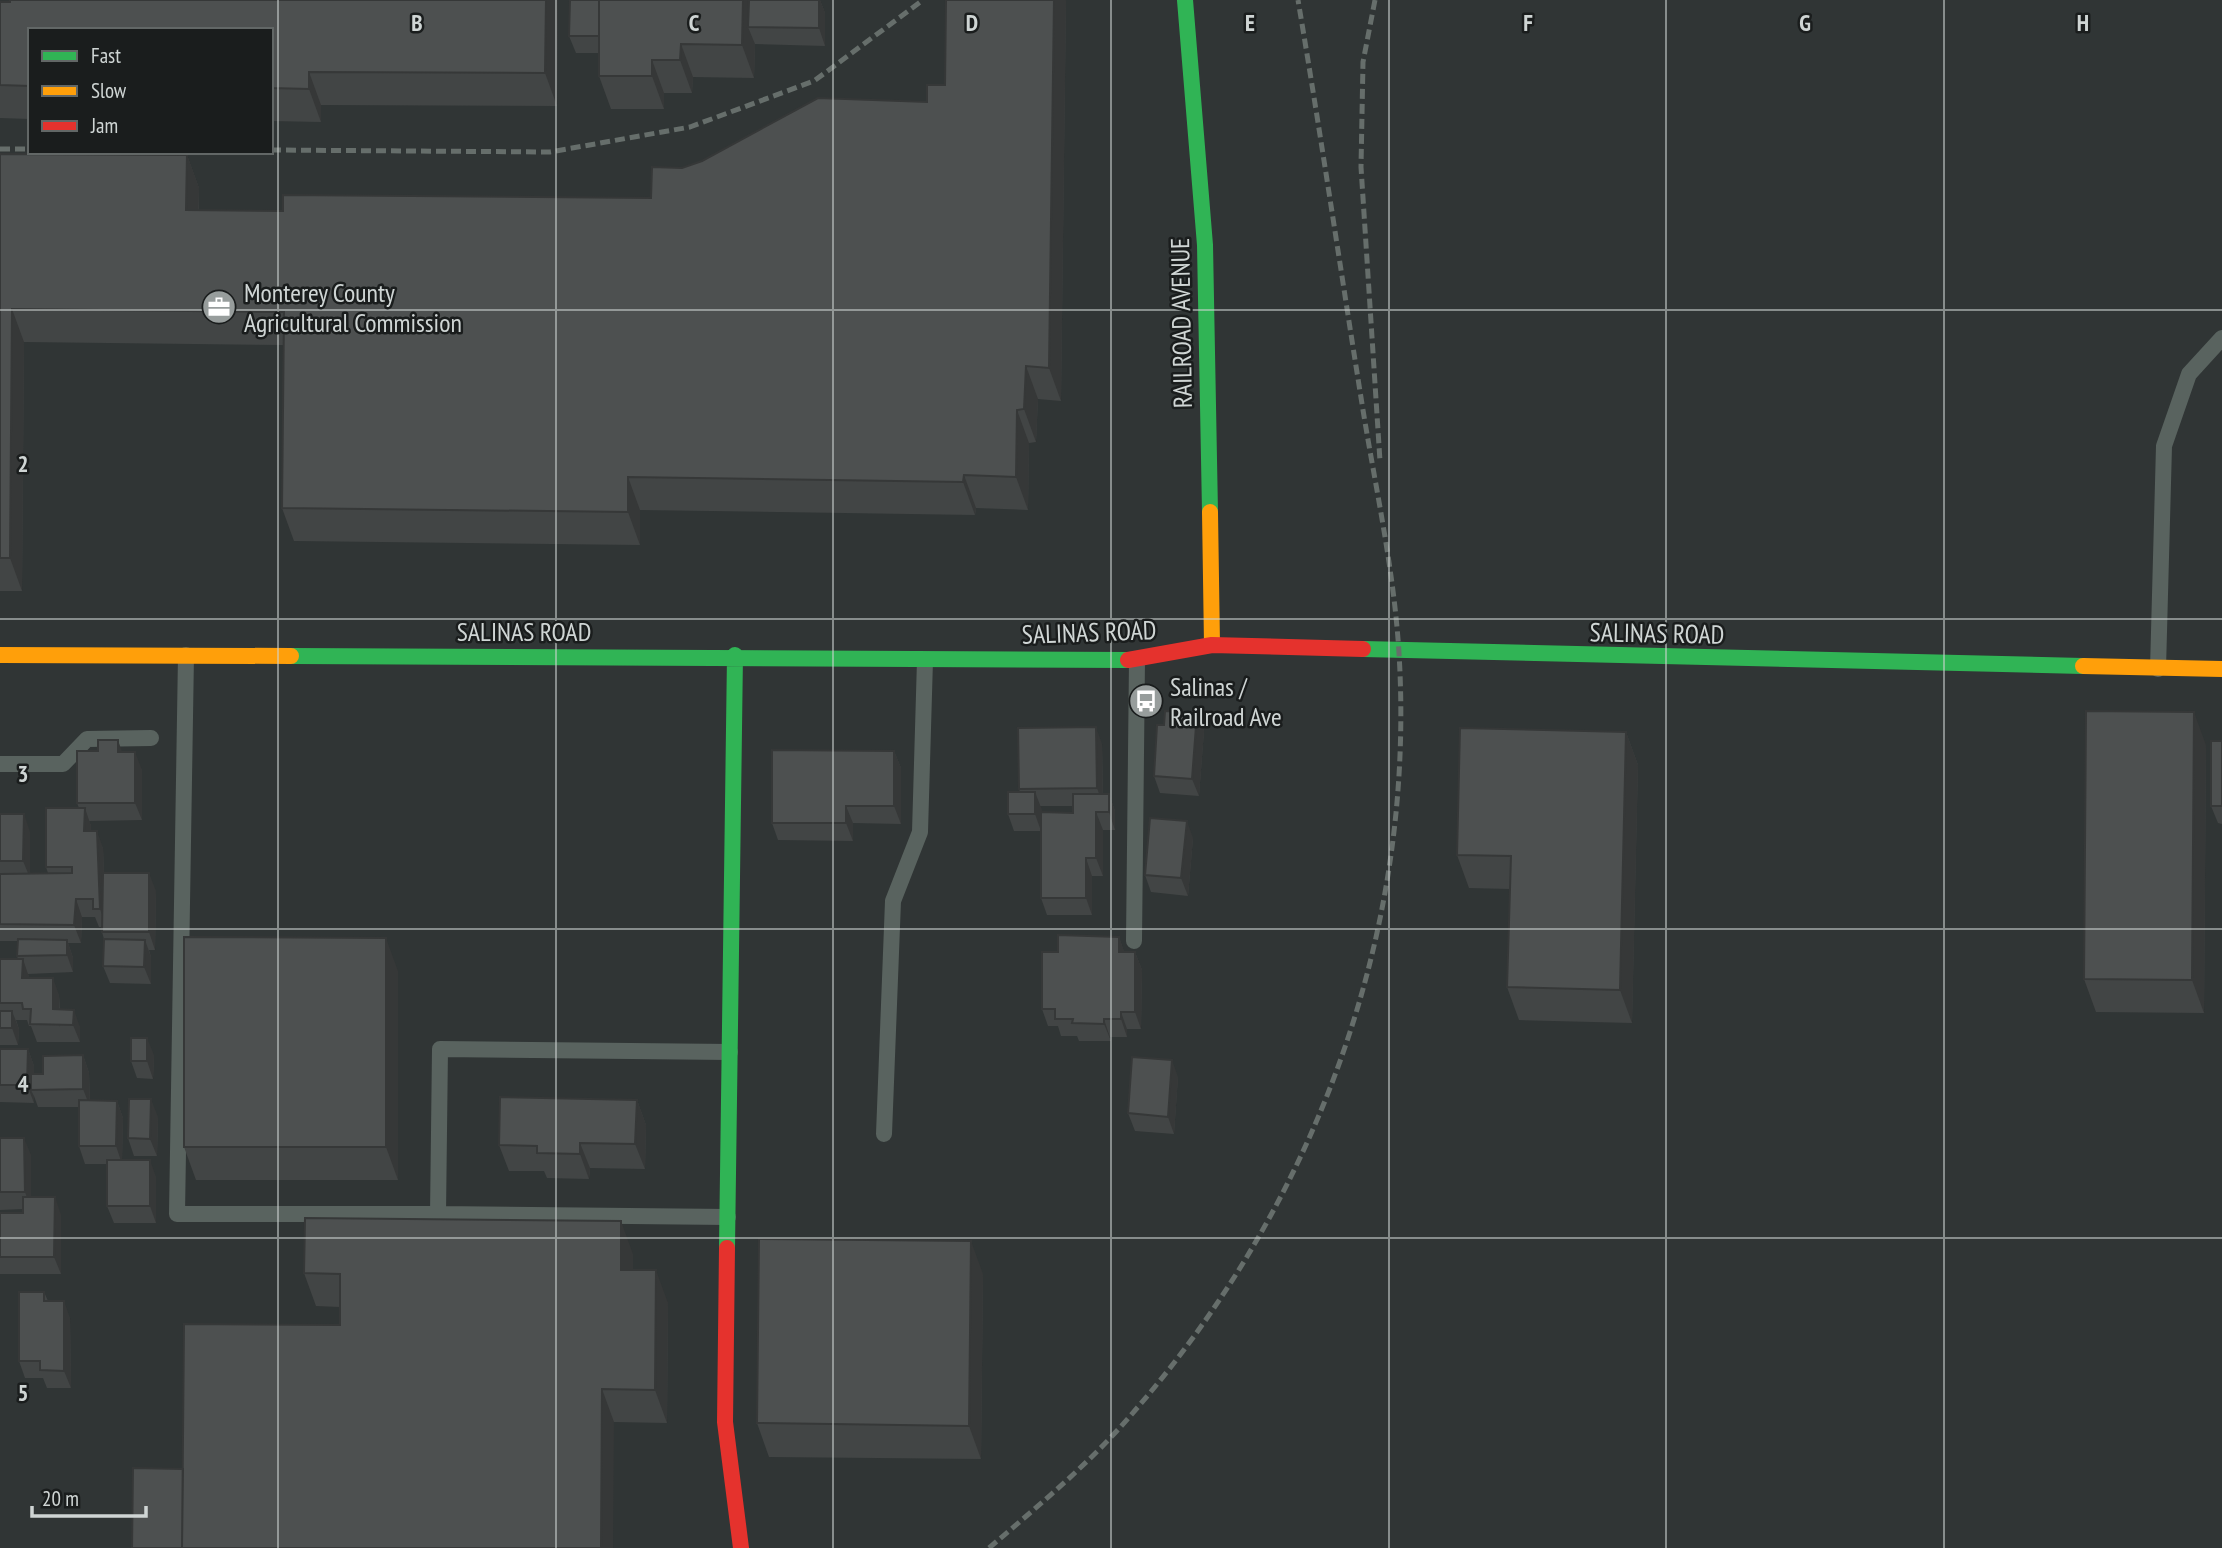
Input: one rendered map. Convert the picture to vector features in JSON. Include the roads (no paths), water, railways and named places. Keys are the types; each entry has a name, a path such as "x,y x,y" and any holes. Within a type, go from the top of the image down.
{"main road":[{"name":"RAILROAD AVENUE","path":"1185,0 1205,244 1212,645"},
{"name":"SALINAS ROAD","path":"0,654 736,655 925,660 1137,660 1212,645 2158,669 2222,668"},
{"path":"736,655 725,1422 741,1548"}],"lane":[{"path":"2158,669 2164,446 2189,374 2222,338"},
{"path":"186,654 177,1214 728,1217"},
{"path":"884,1134 893,901 920,832 925,660"},
{"path":"1133,941 1137,660"},
{"path":"0,764 63,764 87,739 151,738"},
{"path":"438,1214 440,1049 730,1052"}],"railway":[{"path":"273,150 550,152 690,127 814,81 923,0"},
{"path":"989,1548 1081,1468 1131,1415 1196,1333 1253,1247 1301,1155 1340,1060 1370,962 1390,861 1400,758 1397,622 1298,0"},
{"path":"1375,0 1363,62 1361,167 1380,461"},
{"path":"0,149 28,149"}],"place":[{"name":"Monterey County Agricultural Commission","path":"219,307"},
{"name":"Salinas / Railroad Ave","path":"1146,701"}]}
